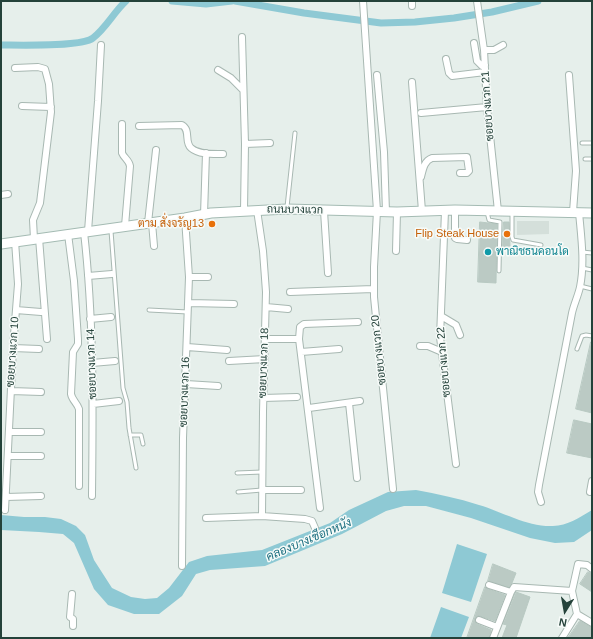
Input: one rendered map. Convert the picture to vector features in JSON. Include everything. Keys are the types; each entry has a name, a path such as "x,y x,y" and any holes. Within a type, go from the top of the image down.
{"main road":[{"name":"ถนนบางแวก","path":"1,244 36,238 111,229 211,213 257,210 287,209 397,212 455,210 592,213"}],"street":[{"path":"363,1 382,212"},
{"name":"ซอยบางแวก 21","path":"477,1 484,50 487,107 498,211"},
{"path":"242,37 245,144 244,211"},
{"path":"474,43 477,61 482,66 485,65"},
{"name":"ซอยบางแวก 14","path":"92,496 93,404 86,232 98,102 101,45"},
{"path":"484,50 494,50 503,45"},
{"path":"446,59 449,72 452,76 485,72"},
{"path":"15,68 45,68 49,84 51,106 40,203 33,220 47,338"},
{"path":"218,70 231,78 243,90"},
{"path":"377,75 384,152 382,212"},
{"path":"541,502 538,492 539,486 572,314 580,286 582,268 582,252 576,212 576,171 569,75"},
{"path":"412,82 422,211"},
{"path":"22,106 51,106"},
{"path":"421,113 487,107"},
{"path":"122,124 122,153 129,162 130,166 125,226"},
{"path":"139,126 182,125 187,131 188,144 191,148 206,153 223,154"},
{"path":"245,144 270,143"},
{"path":"154,246 150,223 156,150"},
{"path":"204,215 206,153"},
{"path":"420,182 425,164 432,158 467,157 469,171 467,173 460,173"},
{"path":"1,195 8,194"},
{"name":"ซอยบางแวก 18","path":"257,210 263,251 266,307 263,398 262,516"},
{"path":"455,210 455,238 467,240"},
{"path":"324,211 328,273"},
{"name":"ซอยบางแวก 22","path":"445,211 441,316 442,352 456,464"},
{"name":"ซอยบางแวก 20","path":"382,212 374,289 379,356 393,489"},
{"path":"396,251 397,212"},
{"name":"ซอยบางแวก 16","path":"182,566 182,498 189,277 185,218"},
{"path":"68,234 74,281 78,339 78,344 73,352 71,394 79,409 79,486"},
{"name":"ซอยบางแวก 10","path":"5,510 18,267 15,241"},
{"path":"88,276 112,274"},
{"path":"189,277 208,277"},
{"path":"290,292 374,289"},
{"path":"188,303 234,304"},
{"path":"266,307 288,309"},
{"path":"16,310 41,312"},
{"path":"441,316 456,325 460,334"},
{"path":"90,319 111,317"},
{"path":"320,508 301,352 300,327 304,324 358,322"},
{"path":"265,339 300,339"},
{"path":"420,346 428,346 442,352"},
{"path":"187,347 227,350"},
{"path":"13,348 39,350"},
{"path":"301,352 339,350"},
{"path":"229,360 265,359"},
{"path":"92,363 115,361"},
{"path":"186,384 218,386"},
{"path":"11,391 41,392"},
{"path":"263,398 297,396"},
{"path":"309,408 360,401"},
{"path":"93,404 120,402"},
{"path":"349,402 357,478"},
{"path":"9,432 41,432"},
{"path":"8,456 41,456"},
{"path":"590,492 592,481"},
{"path":"262,490 301,490"},
{"path":"6,497 41,496"},
{"path":"206,518 262,516 309,520 312,521 315,528"},
{"path":"562,638 577,614 572,591 578,564 587,565 592,569"},
{"path":"489,585 511,592"},
{"path":"493,638 514,586 572,591"},
{"path":"72,594 69,614 73,619 73,626"},
{"path":"577,614 592,623"},
{"path":"479,620 497,626"}],"lane":[{"path":"287,209 295,133"},
{"path":"582,143 592,143"},
{"path":"585,159 592,159"},
{"path":"487,211 489,220 500,222 499,271"},
{"path":"512,211 513,240 541,245"},
{"path":"111,229 123,388 127,402 130,434 136,468"},
{"path":"582,252 592,253"},
{"path":"582,268 592,270"},
{"path":"580,286 592,289"},
{"path":"149,310 188,312"},
{"path":"577,348 584,335 592,336"},
{"path":"130,434 141,435 143,444"},
{"path":"237,473 262,472"},
{"path":"238,492 262,490"}],"shaded area":[{"path":"517,221 549,221 549,234 517,235"}],"water":[{"name":"คลองบางเชือกหนัง","path":"416,490 463,500 524,522 543,526 558,526 573,521 592,510 592,530 574,542 555,543 530,538 471,518 426,506 404,506 386,511 342,534 265,566 210,570 196,574 182,596 159,614 134,614 108,605 94,589 74,543 63,534 1,530 1,515 61,519 76,526 85,535 94,560 112,588 131,597 145,599 157,598 169,588 189,562 207,556 262,550 330,523 349,510 388,492"},
{"path":"457,544 487,554 471,602 442,593"},
{"path":"441,607 469,617 461,638 430,638"}],"building":[{"name":"พาณิชธนคอนโด","path":"480,222 497,224 496,283 478,282"},
{"name":"Flip Steak House","path":"504,222 509,222 510,246 506,246 506,249 502,249"},
{"path":"592,342 592,413 576,409"},
{"path":"574,420 592,424 592,458 567,453"},
{"path":"493,564 516,573 509,587 488,581"},
{"path":"588,572 592,574 592,592 580,584"},
{"path":"485,587 505,595 495,621 480,616 477,616 475,619 477,624 491,630 489,638 467,638"},
{"path":"516,592 530,597 516,638 502,638 507,625 503,624"},
{"path":"580,621 592,628 592,638 568,638"}],"waterway":[{"path":"1,45 49,45 87,41 98,34 126,1"},
{"path":"172,1 206,4 232,1"},
{"path":"235,1 304,13 381,23 415,22 454,18 492,12 538,1"}],"place":[{"name":"ตาม สั่งจรัญ13","path":"212,224"},
{"name":"Flip Steak House","path":"507,234"},
{"name":"พาณิชธนคอนโด","path":"488,252"}]}
